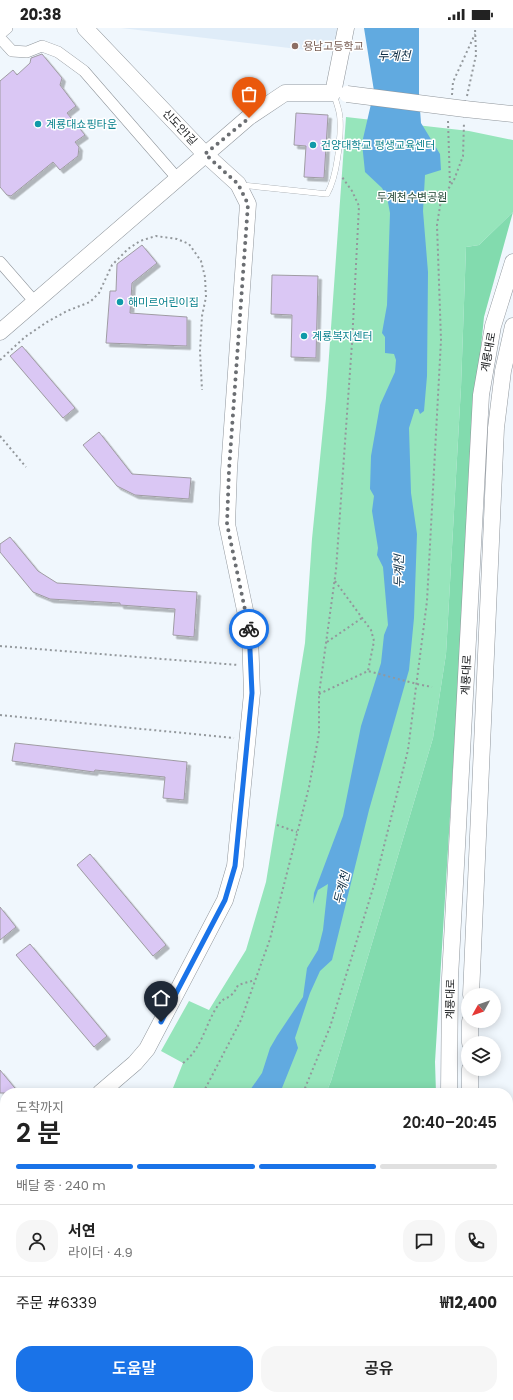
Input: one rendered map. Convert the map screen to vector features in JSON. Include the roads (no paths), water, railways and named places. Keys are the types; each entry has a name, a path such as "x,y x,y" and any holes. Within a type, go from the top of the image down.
{"street":[{"path":"0,34 7,28"},
{"name":"신도안1길","path":"85,28 205,154 249,118 285,93 340,93 512,115"},
{"path":"340,93 346,28"},
{"path":"0,38 12,52 27,52 42,46 58,52 84,71 177,178"},
{"path":"0,332 205,154 238,184 248,204 229,462 227,524 250,634 252,693 235,866 225,900 147,1049 135,1063 106,1088"},
{"name":"계룡대로","path":"449,1088 450,978 481,395 493,326 513,262"},
{"path":"2,270 34,301"},
{"name":"계룡대로","path":"472,988 496,428 503,371 513,326"},
{"path":"470,1076 470,1088"}],"lane":[{"path":"238,184 327,194 333,184 336,168 340,117 340,93"}],"water":[{"name":"두계천","path":"364,28 419,28 419,96 421,123 440,154 441,170 425,175 423,211 428,272 427,376 424,411 420,414 418,409 415,409 409,428 411,493 417,534 414,618 409,670 369,810 332,960 320,971 310,993 295,1038 298,1048 282,1088 252,1088 262,1073 270,1048 303,997 307,968 318,950 323,930 328,884 318,890 313,904 314,893 343,816 361,726 381,663 384,635 388,625 383,567 377,555 378,548 372,511 374,496 370,489 371,456 380,405 395,372 396,360 394,354 385,353 385,337 382,333 387,305 390,213 387,197 382,188 365,172 362,143 374,91"}],"place":[{"name":"용남고등학교","path":"295,46"},
{"name":"계룡대쇼핑타운","path":"38,124"},
{"name":"건양대학교 평생교육센터","path":"313,145"},
{"name":"해미르어린이집","path":"120,302"},
{"name":"계룡복지센터","path":"304,336"}],"park label":[{"name":"두계천수변공원","path":"412,197"}]}
